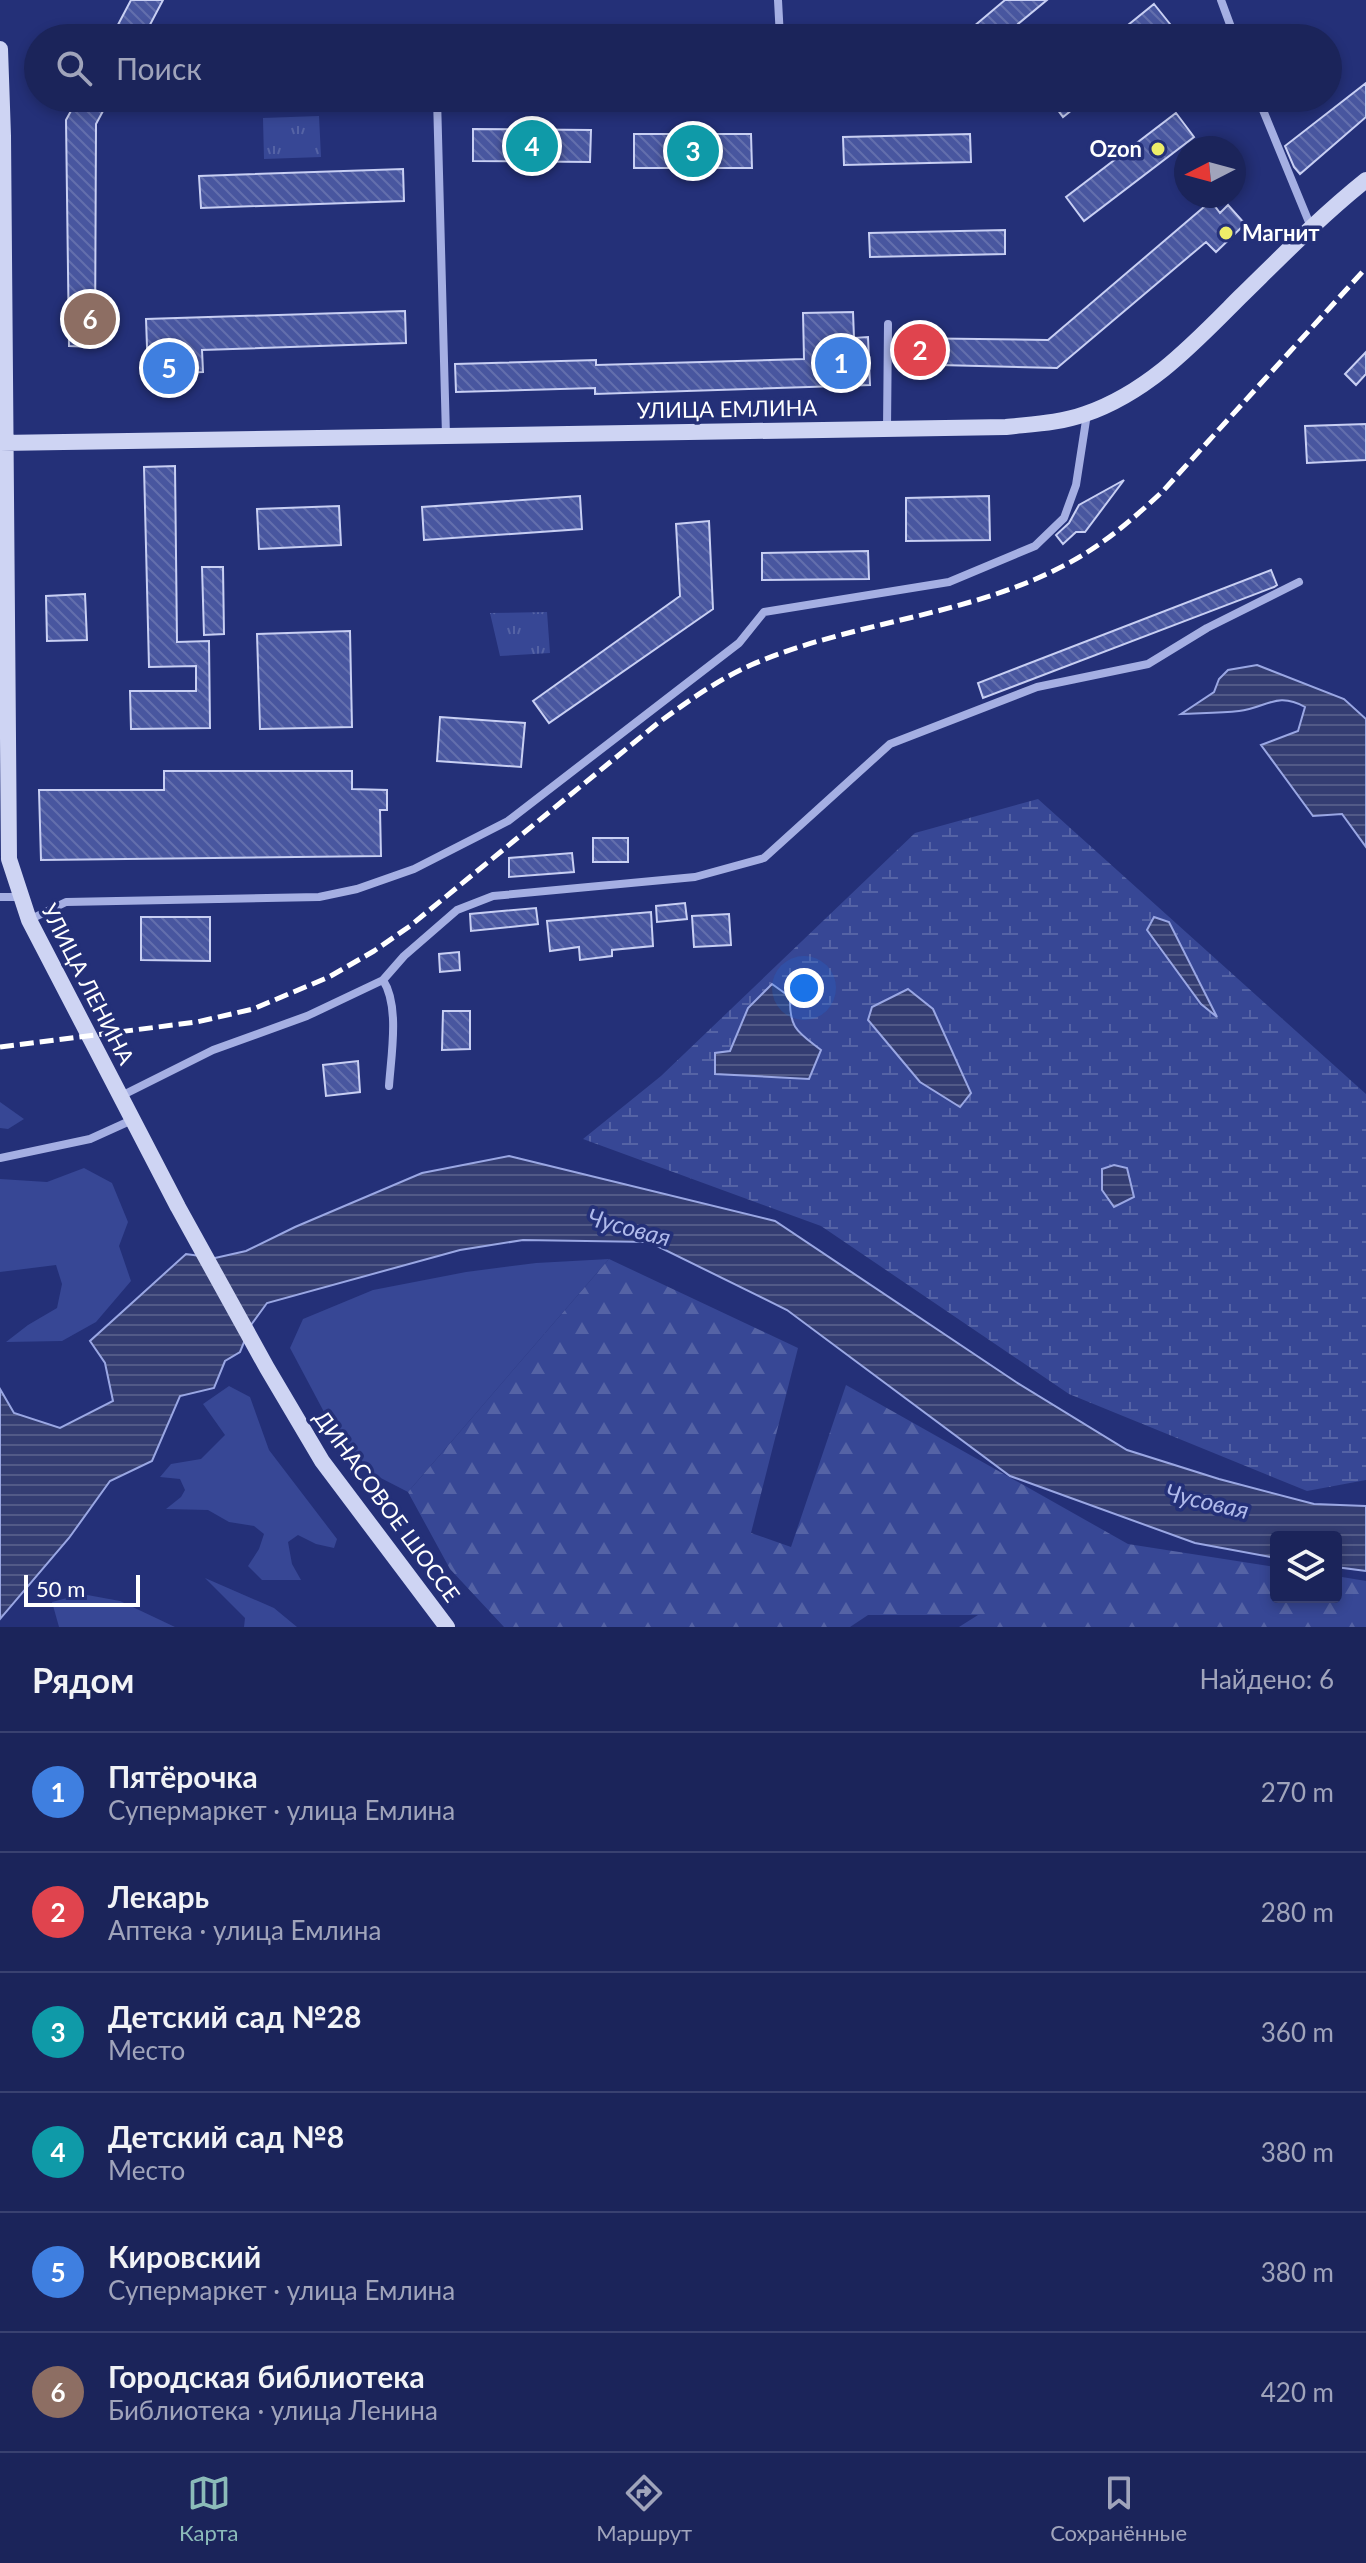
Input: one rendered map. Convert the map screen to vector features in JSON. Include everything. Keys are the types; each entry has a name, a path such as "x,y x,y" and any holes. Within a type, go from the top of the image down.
{"street":[{"path":"778,0 779,24"},
{"path":"1221,0 1230,24"},
{"name":"УЛИЦА ЛЕНИНА","path":"0,49 9,859 29,920 178,1207 267,1368"},
{"path":"437,112 446,436"},
{"path":"1264,112 1311,227"},
{"name":"УЛИЦА ЕМЛИНА","path":"2,443 1006,427 1065,420 1087,414 1141,386 1174,362 1311,227 1366,180"},
{"path":"887,429 888,324"},
{"path":"29,920 66,902 319,897 357,889 414,869 508,821 739,643 764,612 949,582 1035,546 1064,518 1076,485 1087,414"},
{"path":"121,1097 213,1050 307,1016 383,980 404,956 457,910 493,896 695,877 764,858 890,744 1037,687 1148,664 1207,628 1299,582"},
{"path":"0,897 21,897"},
{"path":"383,980 389,990 393,1012 389,1086"},
{"path":"0,1158 90,1139 133,1120"},
{"name":"ДИНАСОВОЕ ШОССЕ","path":"267,1368 322,1461 447,1627"}],"green space":[{"path":"319,116 321,157 264,159 263,118"},
{"path":"547,612 550,653 500,656 490,613"},
{"path":"1038,799 1366,1094 1366,1480 1307,1491 1069,1394 821,1226 583,1139 661,1076 915,833"},
{"path":"0,1102 24,1119 8,1129 0,1128"},
{"path":"84,1168 112,1183 128,1222 119,1246 131,1281 96,1322 62,1341 6,1342 57,1308 62,1284 56,1265 0,1272 0,1179 47,1182"},
{"path":"609,1259 408,1492 371,1473 324,1412 290,1348 303,1319 373,1290 466,1272 536,1263"},
{"path":"609,1259 798,1348 751,1533 791,1547 846,1385 1128,1544 1270,1566 1270,1603 1342,1603 1342,1577 1366,1581 1366,1627 959,1627 978,1615 868,1615 850,1627 504,1627 450,1569 408,1492"},
{"path":"229,1386 250,1397 269,1450 337,1539 334,1548 298,1535 288,1542 292,1564 301,1580 262,1580 248,1566 264,1534 254,1526 229,1522 208,1510 166,1509 185,1490 180,1479 160,1477 171,1464 201,1459 225,1435 203,1404"},
{"path":"205,1578 274,1608 297,1627 244,1627 245,1618"},
{"path":"82,1594 120,1601 175,1627 59,1627 52,1602"}],"water":[{"path":"1257,665 1344,699 1366,719 1366,847 1342,814 1313,816 1261,745 1298,731 1305,707 1279,700 1239,711 1181,714 1214,692 1219,679 1228,670"},
{"path":"1154,917 1169,922 1217,1017 1201,1004 1147,930"},
{"path":"772,984 790,997 791,1016 796,1029 821,1050 809,1079 715,1074 715,1053 730,1051 748,1008"},
{"path":"908,989 933,1009 971,1093 960,1107 920,1082 868,1020 872,1007"},
{"name":"Чусовая","path":"509,1156 775,1221 1016,1382 1127,1450 1314,1504 1366,1506 1366,1571 1342,1568 1342,1531 1270,1531 1270,1557 1195,1543 1010,1476 787,1310 649,1242 523,1240 460,1250 267,1303 251,1325 240,1352 225,1361 214,1388 180,1396 152,1461 110,1481 69,1538 0,1619 0,1389 14,1413 60,1428 113,1401 105,1363 90,1341 186,1254 215,1258 246,1251 422,1173"},
{"path":"1114,1165 1127,1168 1134,1197 1114,1207 1102,1190 1102,1169"}],"building":[{"path":"131,0 163,0 150,24 118,24"},
{"path":"1005,0 1047,0 1018,24 977,24"},
{"path":"1154,4 1170,24 1129,24"},
{"path":"1366,83 1366,117 1300,174 1285,146 1329,112 1342,112 1342,102"},
{"path":"70,112 102,112 96,124 95,347 69,346 66,120"},
{"path":"1176,113 1193,136 1174,136 1174,152 1084,221 1066,197"},
{"path":"473,129 591,130 590,162 473,161"},
{"path":"634,134 751,134 752,168 634,168"},
{"path":"970,134 971,162 844,165 843,137"},
{"path":"403,169 404,201 201,208 199,176"},
{"path":"1203,208 1216,208 1220,213 1225,208 1231,208 1245,224 1216,252 1206,242 1057,368 901,364 901,338 1048,340"},
{"path":"1005,230 1005,254 870,257 869,233"},
{"path":"405,311 406,343 202,350 203,372 148,374 146,319"},
{"path":"853,312 854,338 868,337 870,385 595,394 595,388 456,392 455,364 596,360 596,365 804,359 803,313"},
{"path":"1366,352 1366,374 1356,385 1345,374"},
{"path":"1366,424 1366,460 1307,463 1305,426"},
{"path":"175,466 177,642 209,641 210,728 131,729 130,691 196,691 196,666 149,667 144,467"},
{"path":"1124,480 1085,532 1076,532 1063,544 1056,535 1069,523 1079,505"},
{"path":"580,496 582,529 424,540 422,507"},
{"path":"989,496 990,540 906,541 906,498"},
{"path":"339,506 341,545 259,549 257,509"},
{"path":"709,521 713,609 549,723 533,701 680,596 676,524"},
{"path":"868,551 869,579 762,580 762,553"},
{"path":"202,567 223,567 224,634 204,635"},
{"path":"1271,570 1277,585 1274,587 983,698 978,683"},
{"path":"85,594 87,640 47,641 46,596"},
{"path":"350,631 352,727 260,729 257,634"},
{"path":"440,717 525,723 521,767 437,761"},
{"path":"164,771 352,771 352,789 387,790 387,810 380,810 381,856 41,860 39,790 164,790"},
{"path":"593,838 628,838 628,862 593,862"},
{"path":"572,853 574,872 509,877 509,858"},
{"path":"685,903 687,919 657,922 656,906"},
{"path":"536,908 538,924 471,931 470,914"},
{"path":"651,912 653,946 612,950 612,956 580,960 579,947 550,951 547,921"},
{"path":"729,914 731,945 694,947 692,916"},
{"path":"141,917 210,917 210,961 141,960"},
{"path":"459,952 460,970 440,972 439,954"},
{"path":"443,1011 470,1011 470,1049 442,1050"},
{"path":"358,1061 360,1092 326,1096 323,1065"}],"railway":[{"path":"0,1047 197,1022 253,1009 329,977 410,926 658,723 726,677 789,650 989,596 1079,558 1117,531 1163,491 1366,268"}],"place":[{"name":"Детский сад №8","path":"532,146"},
{"name":"Ozon","path":"1158,149"},
{"name":"Детский сад №28","path":"693,151"},
{"name":"Магнит","path":"1226,233"},
{"name":"Городская библиотека","path":"90,319"},
{"name":"Лекарь","path":"920,350"},
{"name":"Пятёрочка","path":"841,363"},
{"name":"Кировский","path":"169,368"}]}
